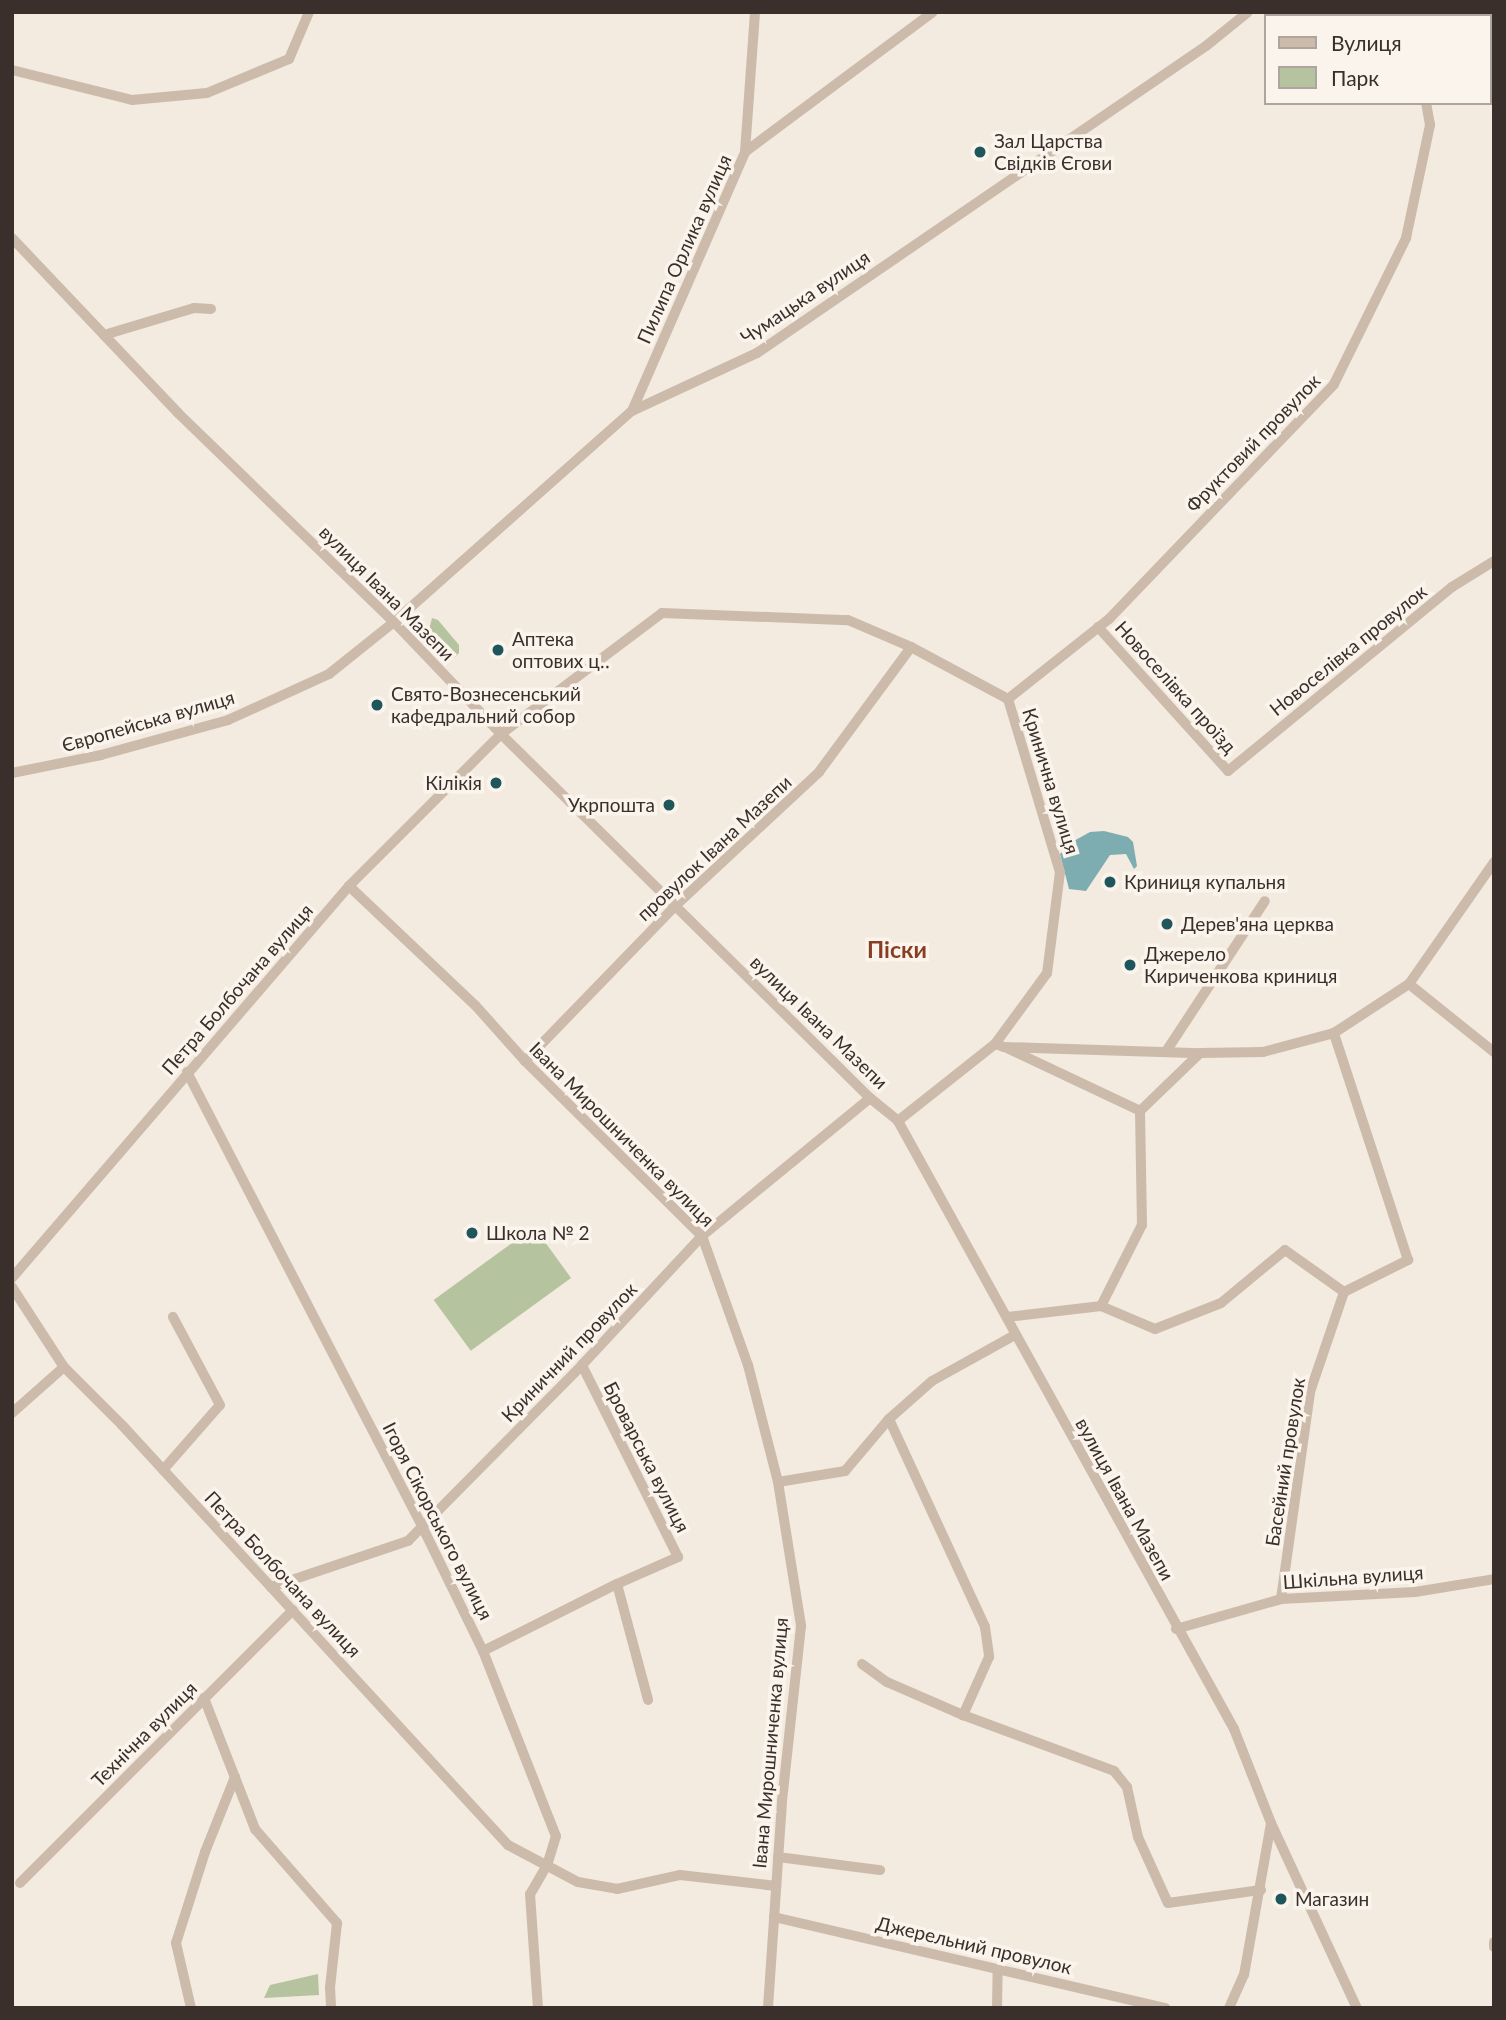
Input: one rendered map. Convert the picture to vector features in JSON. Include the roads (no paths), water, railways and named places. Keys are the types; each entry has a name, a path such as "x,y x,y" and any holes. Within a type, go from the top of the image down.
{"street":[{"path":"12,70 131,100 207,93 289,59 309,12"},
{"name":"Пилипа Орлика вулиця","path":"632,411 745,152 755,12"},
{"path":"745,152 933,12"},
{"name":"Чумацька вулиця","path":"394,622 632,411 757,353 1206,46 1248,12"},
{"name":"Фруктовий провулок","path":"1007,699 1119,610 1334,384 1406,238 1430,125 1426,105"},
{"name":"вулиця Івана Мазепи","path":"12,238 178,413 394,622 501,734 870,1098 898,1121 1176,1629 1234,1729 1271,1823 1357,2008"},
{"path":"104,335 194,308 211,309"},
{"name":"Новоселівка провулок","path":"1228,771 1452,587 1494,561"},
{"name":"Кринична вулиця","path":"501,734 662,613 848,620 911,647 1007,699 1060,872 1047,973 999,1045 898,1121"},
{"name":"Європейська вулиця","path":"12,773 101,755 228,720 329,674 394,622"},
{"name":"Новоселівка проїзд","path":"1098,627 1228,771"},
{"name":"провулок Івана Мазепи","path":"525,1061 675,906 819,772 911,647"},
{"name":"Петра Болбочана вулиця","path":"12,1278 349,886 501,734"},
{"path":"999,1045 1200,1053 1263,1052 1334,1033 1409,984 1494,862"},
{"name":"Івана Мирошниченка вулиця","path":"349,886 475,1005 525,1061 702,1236 748,1365 778,1482 801,1626 778,1857 768,2008"},
{"path":"1167,1050 1265,901"},
{"path":"1409,984 1494,1052"},
{"path":"1007,1317 1101,1306 1155,1329 1221,1303 1284,1250 1344,1292 1408,1260 1334,1033"},
{"path":"999,1045 1140,1111"},
{"path":"1101,1306 1142,1225 1140,1111 1200,1053"},
{"name":"Ігоря Сікорського вулиця","path":"187,1072 422,1526 483,1651 556,1836 547,1866 530,1894 538,2008"},
{"name":"Криничний провулок","path":"271,1587 408,1541 582,1365 702,1236 870,1098"},
{"name":"Петра Болбочана вулиця","path":"12,1287 64,1367 293,1610 508,1846 578,1882 617,1889 680,1875 776,1886"},
{"name":"Басейний провулок","path":"1281,1599 1310,1392 1344,1292"},
{"path":"163,1470 220,1405 173,1317"},
{"path":"778,1482 845,1471 889,1419 932,1381 1015,1335"},
{"name":"Броварська вулиця","path":"483,1651 617,1584 678,1557 582,1365"},
{"path":"12,1413 64,1367"},
{"path":"889,1419 985,1627 989,1657 963,1715"},
{"name":"Шкільна вулиця","path":"1176,1629 1281,1599 1415,1592 1494,1579"},
{"path":"617,1584 648,1700"},
{"name":"Технічна вулиця","path":"20,1883 293,1610"},
{"path":"862,1664 887,1682 963,1715 1114,1771 1128,1787 1138,1837 1168,1903 1261,1890"},
{"path":"204,1698 255,1829 338,1923 330,1987 331,2008"},
{"path":"191,2008 176,1943 205,1852 235,1777"},
{"path":"1229,2008 1244,1975 1271,1823"},
{"path":"778,1857 880,1870"},
{"name":"Джерельний провулок","path":"774,1917 1166,2008"},
{"path":"997,2008 998,1969"}],"water":[{"path":"1104,831 1128,837 1133,842 1137,866 1134,869 1126,854 1110,855 1086,891 1069,889 1060,854 1072,842 1090,832"}],"place":[{"name":"Зал Царства Свідків Єгови","path":"980,152"},
{"name":"Аптека оптових ц‥","path":"498,650"},
{"name":"Свято-Вознесенський кафедральний собор","path":"377,705"},
{"name":"Кілікія","path":"496,783"},
{"name":"Укрпошта","path":"669,805"},
{"name":"Криниця купальня","path":"1110,882"},
{"name":"Дерев'яна церква","path":"1167,924"},
{"name":"Джерело Кириченкова криниця","path":"1130,965"},
{"name":"Школа № 2","path":"472,1233"},
{"name":"Магазин","path":"1281,1899"}],"district":[{"name":"Піски","path":"897,949"}]}
